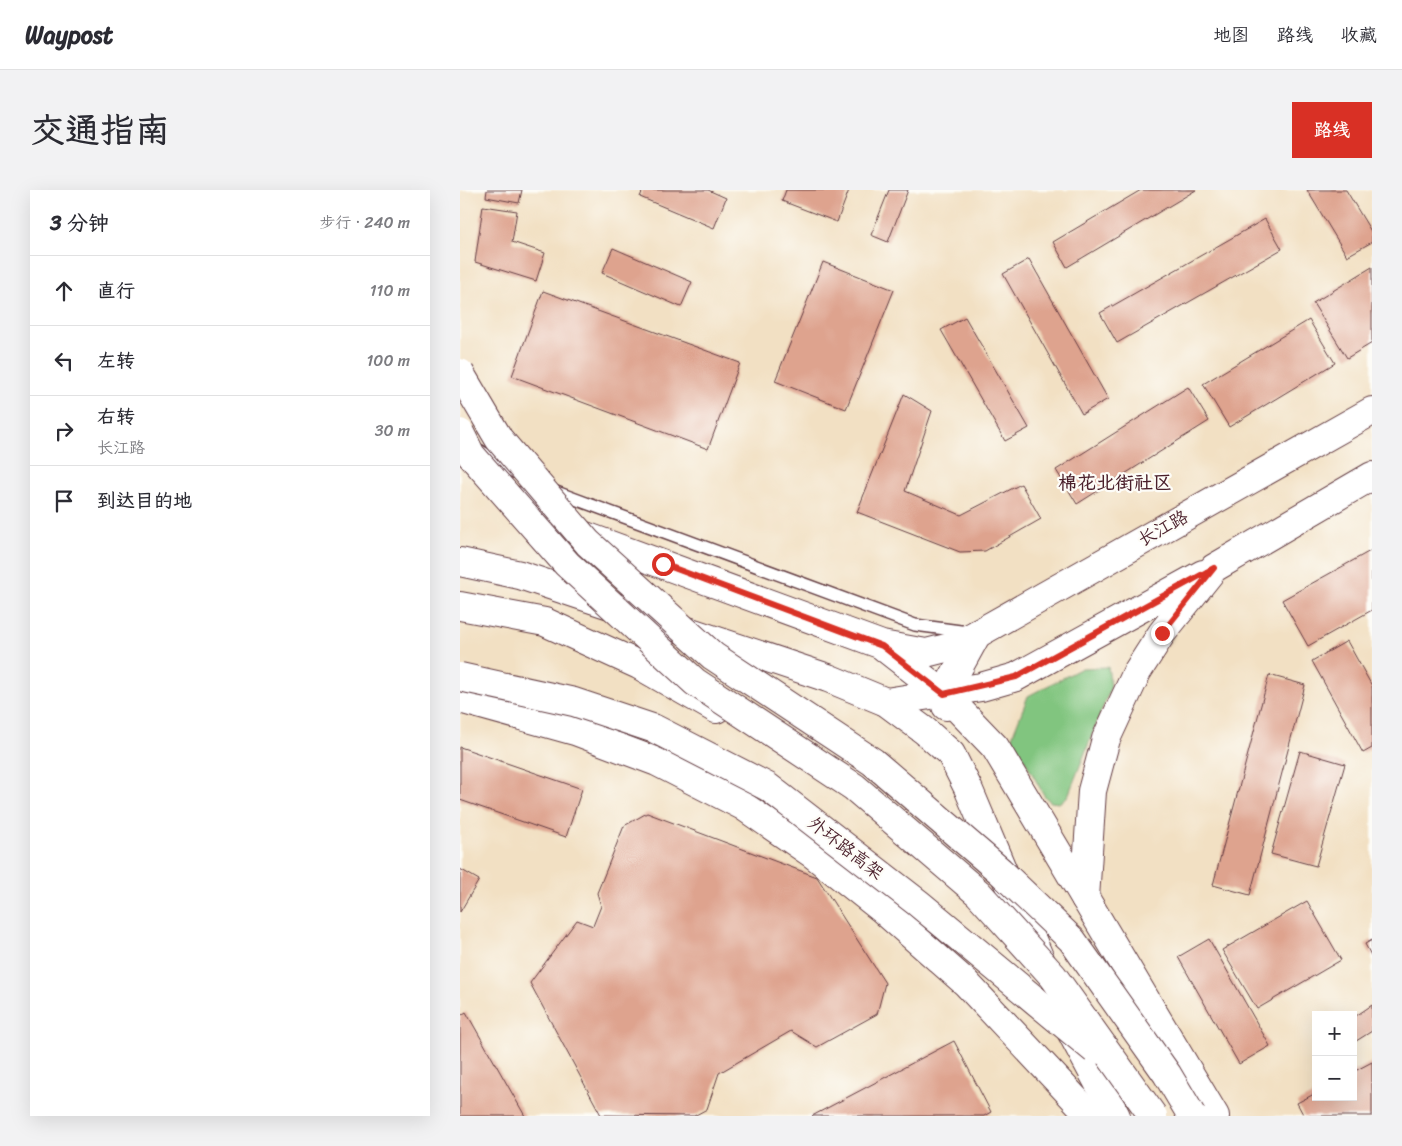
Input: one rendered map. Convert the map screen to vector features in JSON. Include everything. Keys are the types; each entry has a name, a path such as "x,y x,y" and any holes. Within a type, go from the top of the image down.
{"main road":[{"path":"460,373 499,439 588,543 713,656 873,762 1000,871 1072,940 1167,1074 1192,1116"},
{"name":"长江路","path":"882,646 926,653 966,640 1372,411"},
{"path":"460,436 517,503 561,527 882,646 944,694 995,747 1215,1116"},
{"path":"460,436 471,455 567,564 695,682 854,787 978,893 1053,976 1153,1116"},
{"path":"886,702 944,694 1016,677 1214,568 1372,476"},
{"path":"460,562 520,576 828,678 886,702 925,730 951,754"},
{"path":"1085,898 1092,791 1106,739 1137,672 1162,633 1214,568"},
{"path":"460,606 545,622 639,665 854,787"},
{"path":"966,640 944,694 951,754 968,788 1074,1041 1116,1116"},
{"name":"外环路高架","path":"460,677 574,702 655,729 768,787 918,903 1057,1021 1179,1116"},
{"name":"外环路高架","path":"460,699 575,731 630,751 657,762 743,806 814,855 882,909 952,971 1091,1116"}],"lane":[{"path":"460,436 535,484 915,625 966,640"}],"green space":[{"path":"1108,667 1111,687 1068,796 1059,803 1051,802 1045,797 1012,737 1028,696 1082,668"}],"building":[{"path":"487,190 522,190 519,203 486,197"},
{"path":"643,190 708,190 726,198 714,228 640,197"},
{"path":"786,190 849,190 837,222 782,201"},
{"path":"889,190 908,190 888,242 871,235"},
{"path":"1141,190 1196,190 1067,267 1053,242"},
{"path":"1307,190 1346,190 1372,233 1372,242 1347,256"},
{"path":"483,206 517,211 512,242 545,253 536,281 475,262"},
{"path":"1265,219 1282,249 1117,343 1100,313"},
{"path":"613,248 692,282 681,307 602,273"},
{"path":"1029,259 1108,399 1082,414 1003,274"},
{"path":"823,262 894,290 846,409 775,381"},
{"path":"1372,267 1372,343 1347,358 1313,303"},
{"path":"543,291 740,363 708,449 512,376"},
{"path":"965,317 1029,428 1005,441 941,330"},
{"path":"1309,320 1335,363 1229,427 1203,384"},
{"path":"1188,387 1209,421 1077,504 1056,470"},
{"path":"904,394 932,411 905,491 961,515 1021,484 1041,519 985,551 960,552 857,512"},
{"path":"1372,550 1372,610 1308,646 1282,600"},
{"path":"1347,641 1372,686 1372,748 1363,753 1312,661"},
{"path":"1269,675 1305,685 1250,895 1213,885"},
{"path":"460,747 582,789 566,837 460,800"},
{"path":"1300,751 1345,764 1316,866 1271,854"},
{"path":"647,813 817,877 885,983 877,1014 817,1047 791,1031 719,1073 707,1109 694,1116 601,1115 530,983 577,920 593,926 601,906 597,893 624,826"},
{"path":"460,869 479,880 460,912"},
{"path":"1307,901 1341,960 1257,1009 1222,950"},
{"path":"1209,939 1270,1046 1239,1064 1178,957"},
{"path":"1372,940 1372,957 1365,944"},
{"path":"1372,1005 1372,1031 1357,1040 1357,1015"},
{"path":"466,1012 525,1116 460,1116 460,1016"},
{"path":"954,1041 991,1112 984,1116 812,1116"},
{"path":"1372,1062 1372,1116 1304,1116 1297,1103 1312,1095 1312,1101 1357,1101 1357,1070"}],"district":[{"name":"棉花北街社区","path":"1115,482"}],"route":[{"path":"663,564 882,646 944,694 981,687 1016,677 1214,568 1162,633"}]}
